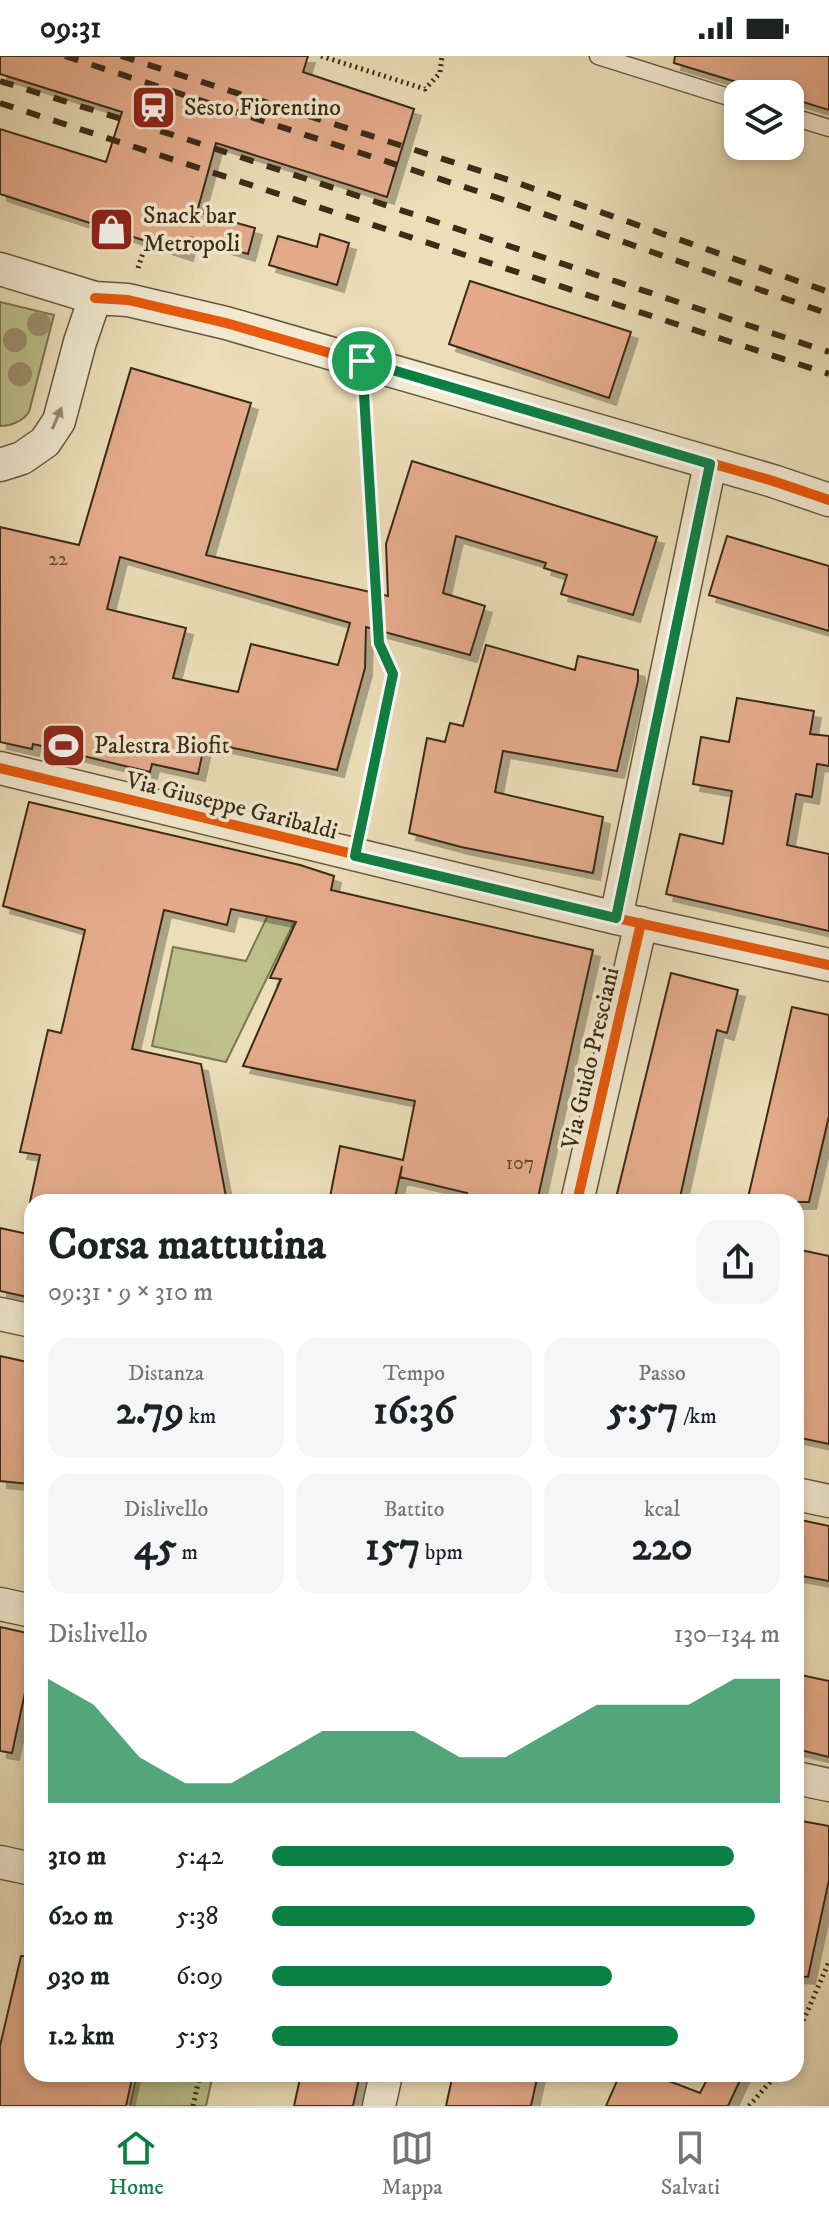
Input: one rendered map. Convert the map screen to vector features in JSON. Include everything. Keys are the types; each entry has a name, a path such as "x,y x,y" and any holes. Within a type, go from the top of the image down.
{"street":[{"path":"0,269 95,298 128,300 226,323 773,481 829,500"},
{"path":"0,465 22,458 45,442 59,421 95,298"},
{"name":"Via Guido Presciani","path":"578,1194 710,464"},
{"name":"Via Giuseppe Garibaldi","path":"0,768 355,856 829,965"},
{"path":"0,1314 24,1319"},
{"path":"804,1496 829,1501"},
{"path":"0,1604 24,1609"},
{"path":"804,1780 829,1785"},
{"path":"0,1862 24,1867"},
{"path":"379,2106 384,2082"}],"lane":[{"path":"598,56 724,96"},
{"path":"804,120 829,128"}],"path":[{"path":"321,56 425,89 440,73 442,56"},
{"path":"355,856 393,674 379,643 362,361"},
{"path":"804,2019 829,1962"},
{"path":"193,2106 198,2082"},
{"path":"749,2106 770,2082"}],"green space":[{"path":"0,302 54,315 29,412 16,422 0,426"},
{"path":"291,867 319,871 226,1062 152,1046 173,947 246,961"},
{"path":"135,2082 211,2082 206,2106 130,2106"}],"building":[{"path":"0,56 308,56 303,72 414,109 387,197 216,143 197,212 255,228 248,254 190,237 186,254 0,194 0,129 106,162 122,112 0,74"},
{"path":"675,56 829,56 829,110 804,102 804,80 730,80 674,63"},
{"path":"320,234 349,243 337,285 269,265 278,236 317,247"},
{"path":"470,281 631,332 609,398 449,344"},
{"path":"131,368 251,403 206,555 388,596 386,544 412,461 657,537 633,615 561,594 567,575 544,568 546,563 456,536 443,593 485,606 470,655 366,627 365,668 337,770 205,742 198,774 152,764 150,772 33,744 32,749 0,742 0,527 79,545","holes":["120,557 350,623 338,665 251,644 238,692 173,678 186,628 107,609"]},
{"path":"727,536 829,566 829,631 709,595"},
{"path":"486,645 575,670 578,656 638,670 617,771 503,751 495,792 603,817 593,873 461,847 409,833 427,738 445,742 450,723 463,726"},
{"path":"737,698 814,711 810,734 829,736 829,766 817,764 812,797 796,794 787,845 829,854 829,931 666,894 680,834 723,844 732,791 693,784 701,737 729,742"},
{"path":"29,802 300,865 334,876 331,890 593,950 539,1194 467,1194 400,1177 402,1166 396,1194 331,1194 340,1146 403,1160 415,1101 243,1066 281,979 270,978 296,922 231,909 227,925 164,910 132,1049 201,1064 225,1194 32,1194 40,1155 20,1152 48,1030 61,1033 85,930 3,906"},
{"path":"671,973 738,990 727,1033 717,1030 681,1194 617,1194"},
{"path":"792,1007 829,1015 829,1116 809,1202 804,1202 804,1194 749,1194"},
{"path":"0,1228 24,1233 24,1296 0,1291"},
{"path":"804,1251 829,1256 829,1444 804,1439"},
{"path":"0,1356 24,1361 24,1483 0,1481"},
{"path":"804,1521 829,1526 829,1581 804,1576"},
{"path":"0,1627 24,1632 24,1697 12,1753 0,1751"},
{"path":"804,1676 829,1681 829,1757 804,1751"},
{"path":"804,1821 829,1826 829,1880 808,1977 804,1977"},
{"path":"21,1956 24,1956 24,2082 131,2082 126,2106 0,2106 0,2046"},
{"path":"299,2082 358,2082 353,2106 294,2106"},
{"path":"451,2082 536,2082 531,2106 446,2106"},
{"path":"616,2082 672,2082 700,2093 706,2082 739,2082 728,2106 606,2106"}],"railway":[{"path":"65,56 504,200 829,314"},
{"path":"121,56 509,180 829,292"},
{"path":"0,81 189,140 829,352"},
{"path":"0,103 829,374"}],"cycle path":[{"path":"95,298 128,300 226,323 773,481 829,500"},
{"path":"0,768 616,918 829,965"},
{"path":"579,1194 641,923"}],"place":[{"name":"Sesto Fiorentino","path":"153,107"},
{"name":"Snack bar Metropoli","path":"112,229"},
{"name":"Palestra Biofit","path":"63,745"}],"route":[{"path":"362,361 710,464 616,918 355,856 393,674 379,643 362,361"}]}
